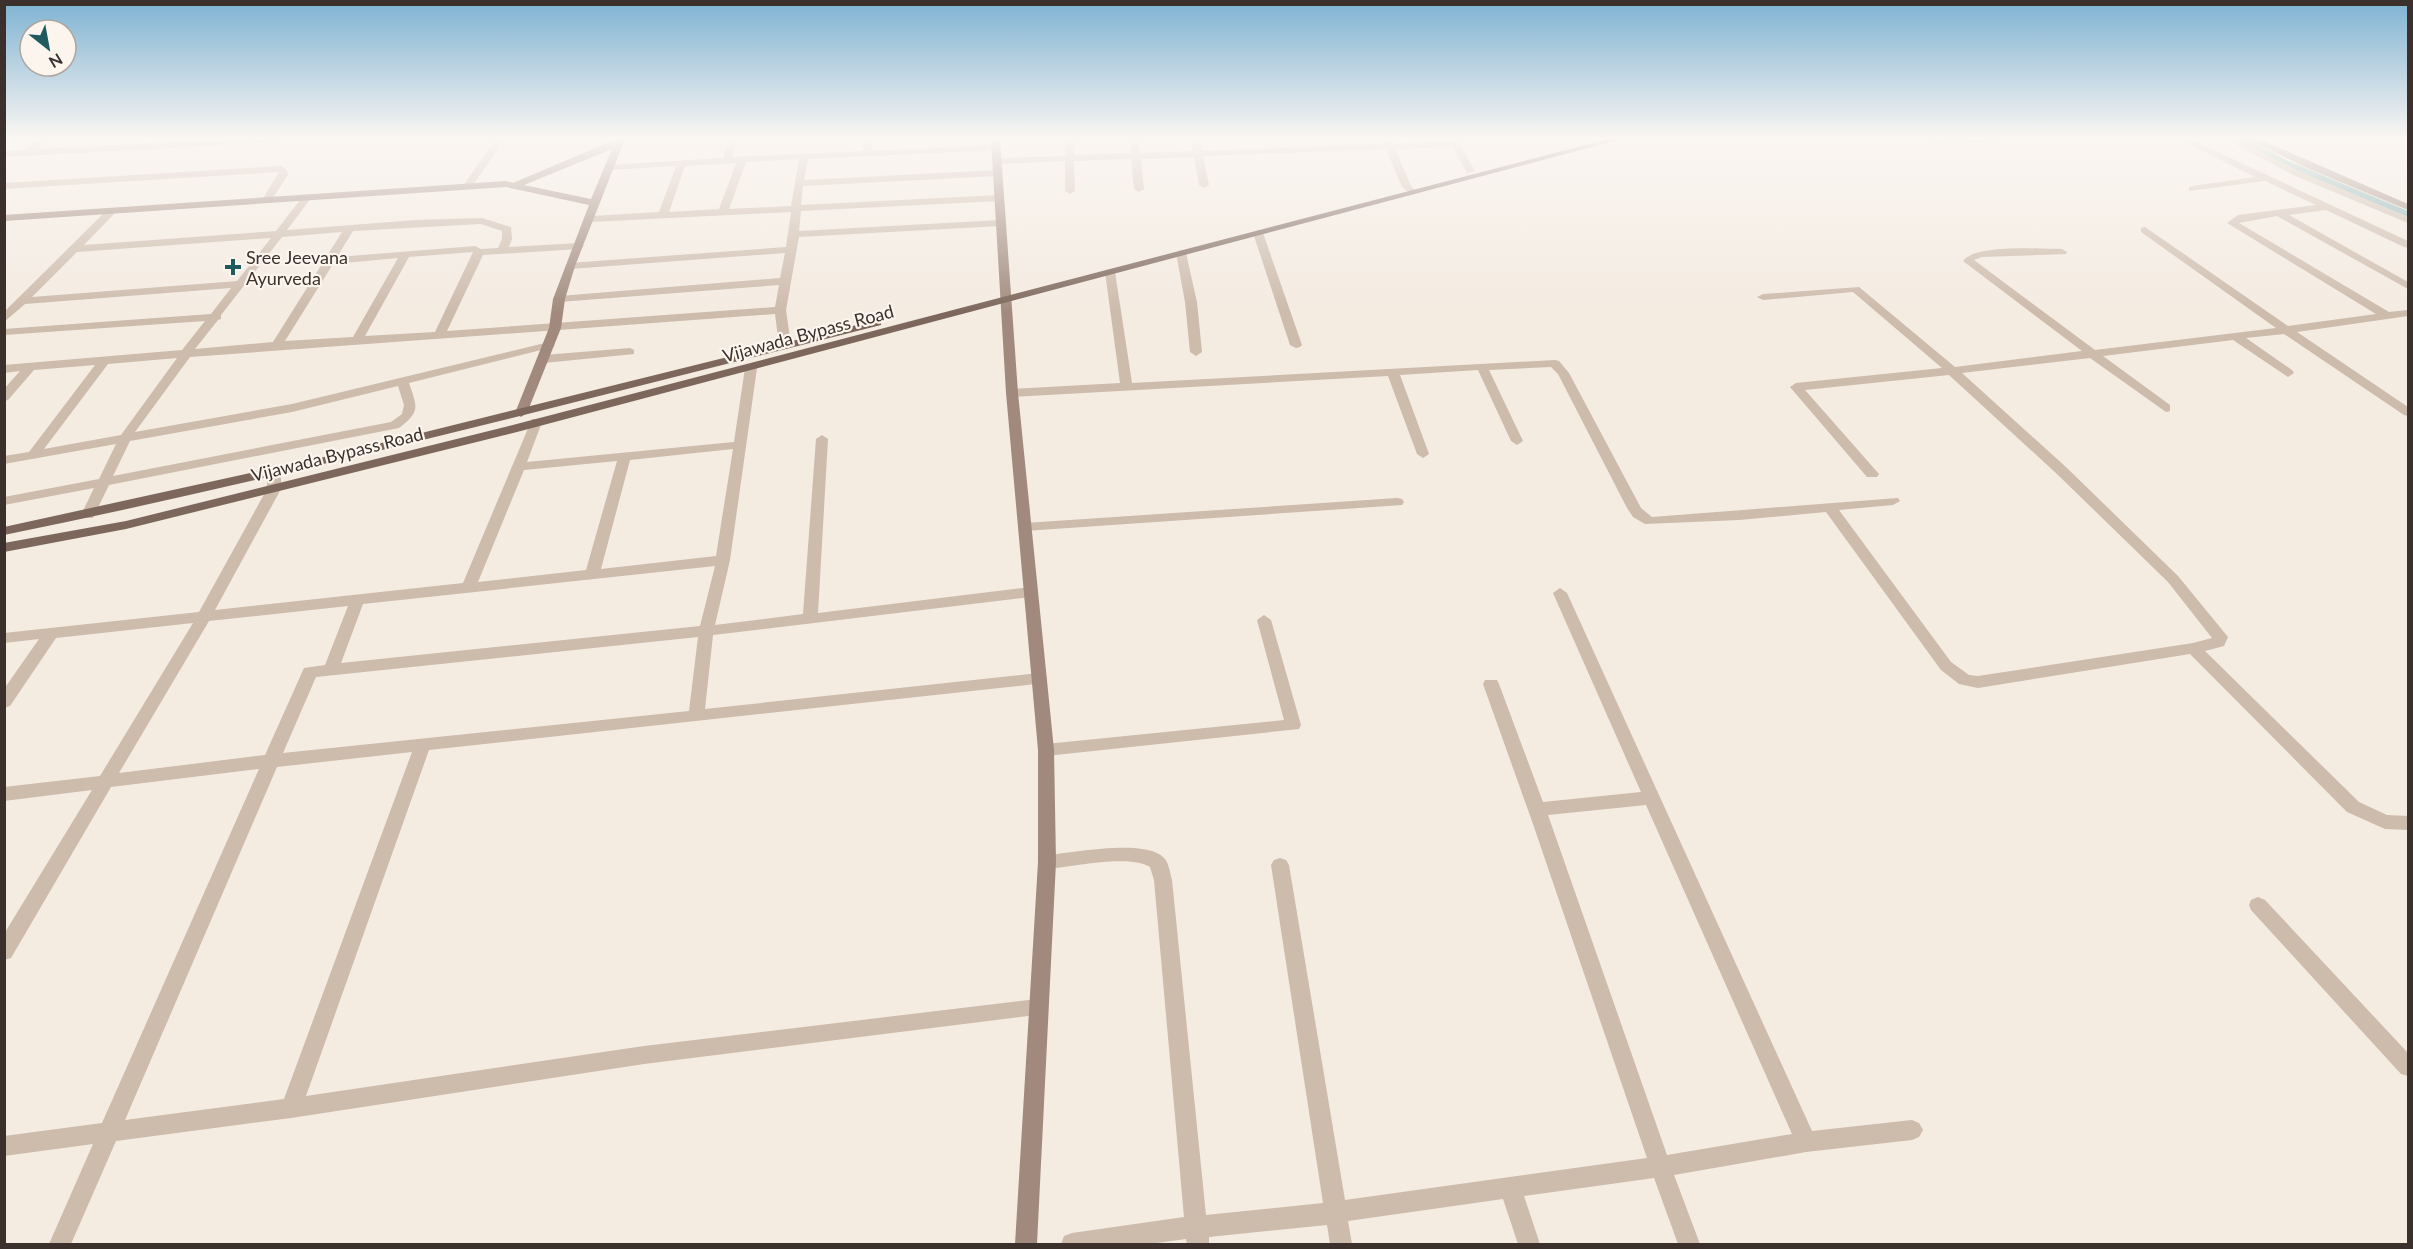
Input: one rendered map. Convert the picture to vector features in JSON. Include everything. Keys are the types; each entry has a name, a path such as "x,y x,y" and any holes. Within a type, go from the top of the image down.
{"main road":[{"name":"Vijawada Bypass Road","path":"4,531 274,481 536,422 750,368 1005,294 1382,197"},
{"name":"Vijawada Bypass Road","path":"4,548 126,525 274,481 520,413 785,345 1110,272 1384,197"}],"street":[{"path":"7,220 303,197"},
{"path":"88,515 125,438 187,352 242,284 307,197"},
{"path":"571,197 594,203"},
{"path":"520,413 549,345 570,266 591,219 597,197"},
{"path":"663,215 669,197"},
{"path":"723,212 728,197"},
{"path":"785,345 780,310 794,234 797,197"},
{"path":"2306,197 2409,245"},
{"path":"2354,197 2409,220"},
{"path":"2386,197 2409,207"},
{"path":"591,219 999,198 1012,393 1046,750 1047,862 1037,1008 1026,1245"},
{"path":"2327,207 2238,218 2232,224 2387,316"},
{"path":"4,319 112,211"},
{"path":"2280,214 2409,286"},
{"path":"74,249 416,223 482,221 507,229 507,238 502,250"},
{"path":"794,234 1000,223"},
{"path":"277,345 349,229"},
{"path":"2145,230 2286,330 2409,412"},
{"path":"1257,233 1296,345"},
{"path":"329,261 467,249 479,252 579,246"},
{"path":"570,266 790,250"},
{"path":"440,333 479,252"},
{"path":"2062,252 1981,254 1971,257 1968,261 2166,408"},
{"path":"1181,253 1191,302 1196,352"},
{"path":"357,339 406,254"},
{"path":"1110,272 1126,386"},
{"path":"560,298 784,281"},
{"path":"22,301 242,284"},
{"path":"1763,297 1855,289 1952,371 2062,471 2173,579 2220,637 2219,642 1978,682 1965,680 1946,666 1829,507"},
{"path":"4,369 277,345 440,333 555,328 780,310"},
{"path":"1872,474 1796,387 1952,371 2409,313"},
{"path":"4,332 217,316"},
{"path":"2235,336 2288,373"},
{"path":"4,460 292,408 549,345"},
{"path":"544,359 630,352"},
{"path":"33,455 105,360"},
{"path":"1012,393 1548,363 1560,368 1634,508 1638,514 1650,521 1893,501"},
{"path":"4,397 31,366"},
{"path":"1482,367 1517,441"},
{"path":"696,716 706,630 723,560 750,368"},
{"path":"1393,372 1423,454"},
{"path":"4,501 309,445 395,425 408,415 410,405 402,381"},
{"path":"468,588 536,422"},
{"path":"810,618 822,439"},
{"path":"519,467 738,445"},
{"path":"592,574 625,456"},
{"path":"4,952 204,616 274,481"},
{"path":"1025,527 1398,502"},
{"path":"4,638 723,560"},
{"path":"60,1245 310,672 706,630 1031,592"},
{"path":"1560,593 1806,1142"},
{"path":"331,670 357,600"},
{"path":"1046,750 1293,725 1264,620"},
{"path":"4,702 51,633"},
{"path":"2193,648 2353,807 2385,822 2409,823"},
{"path":"4,794 272,761 1039,679"},
{"path":"1491,684 1539,809 1660,1167 1689,1245"},
{"path":"291,1108 423,745"},
{"path":"1539,809 1651,798"},
{"path":"1047,862 1131,855 1149,857 1157,863 1163,880 1196,1236"},
{"path":"1280,866 1334,1213 1341,1245"},
{"path":"2258,905 2409,1067"},
{"path":"4,1146 110,1130 291,1108 644,1055 1037,1008"},
{"path":"1072,1245 1196,1236 1381,1204 1660,1167 1806,1142 1912,1130"},
{"path":"1511,1188 1529,1245"}],"waterway":[{"path":"2368,197 2408,214"}],"place":[{"name":"Sree Jeevana Ayurveda","path":"233,267"}]}
